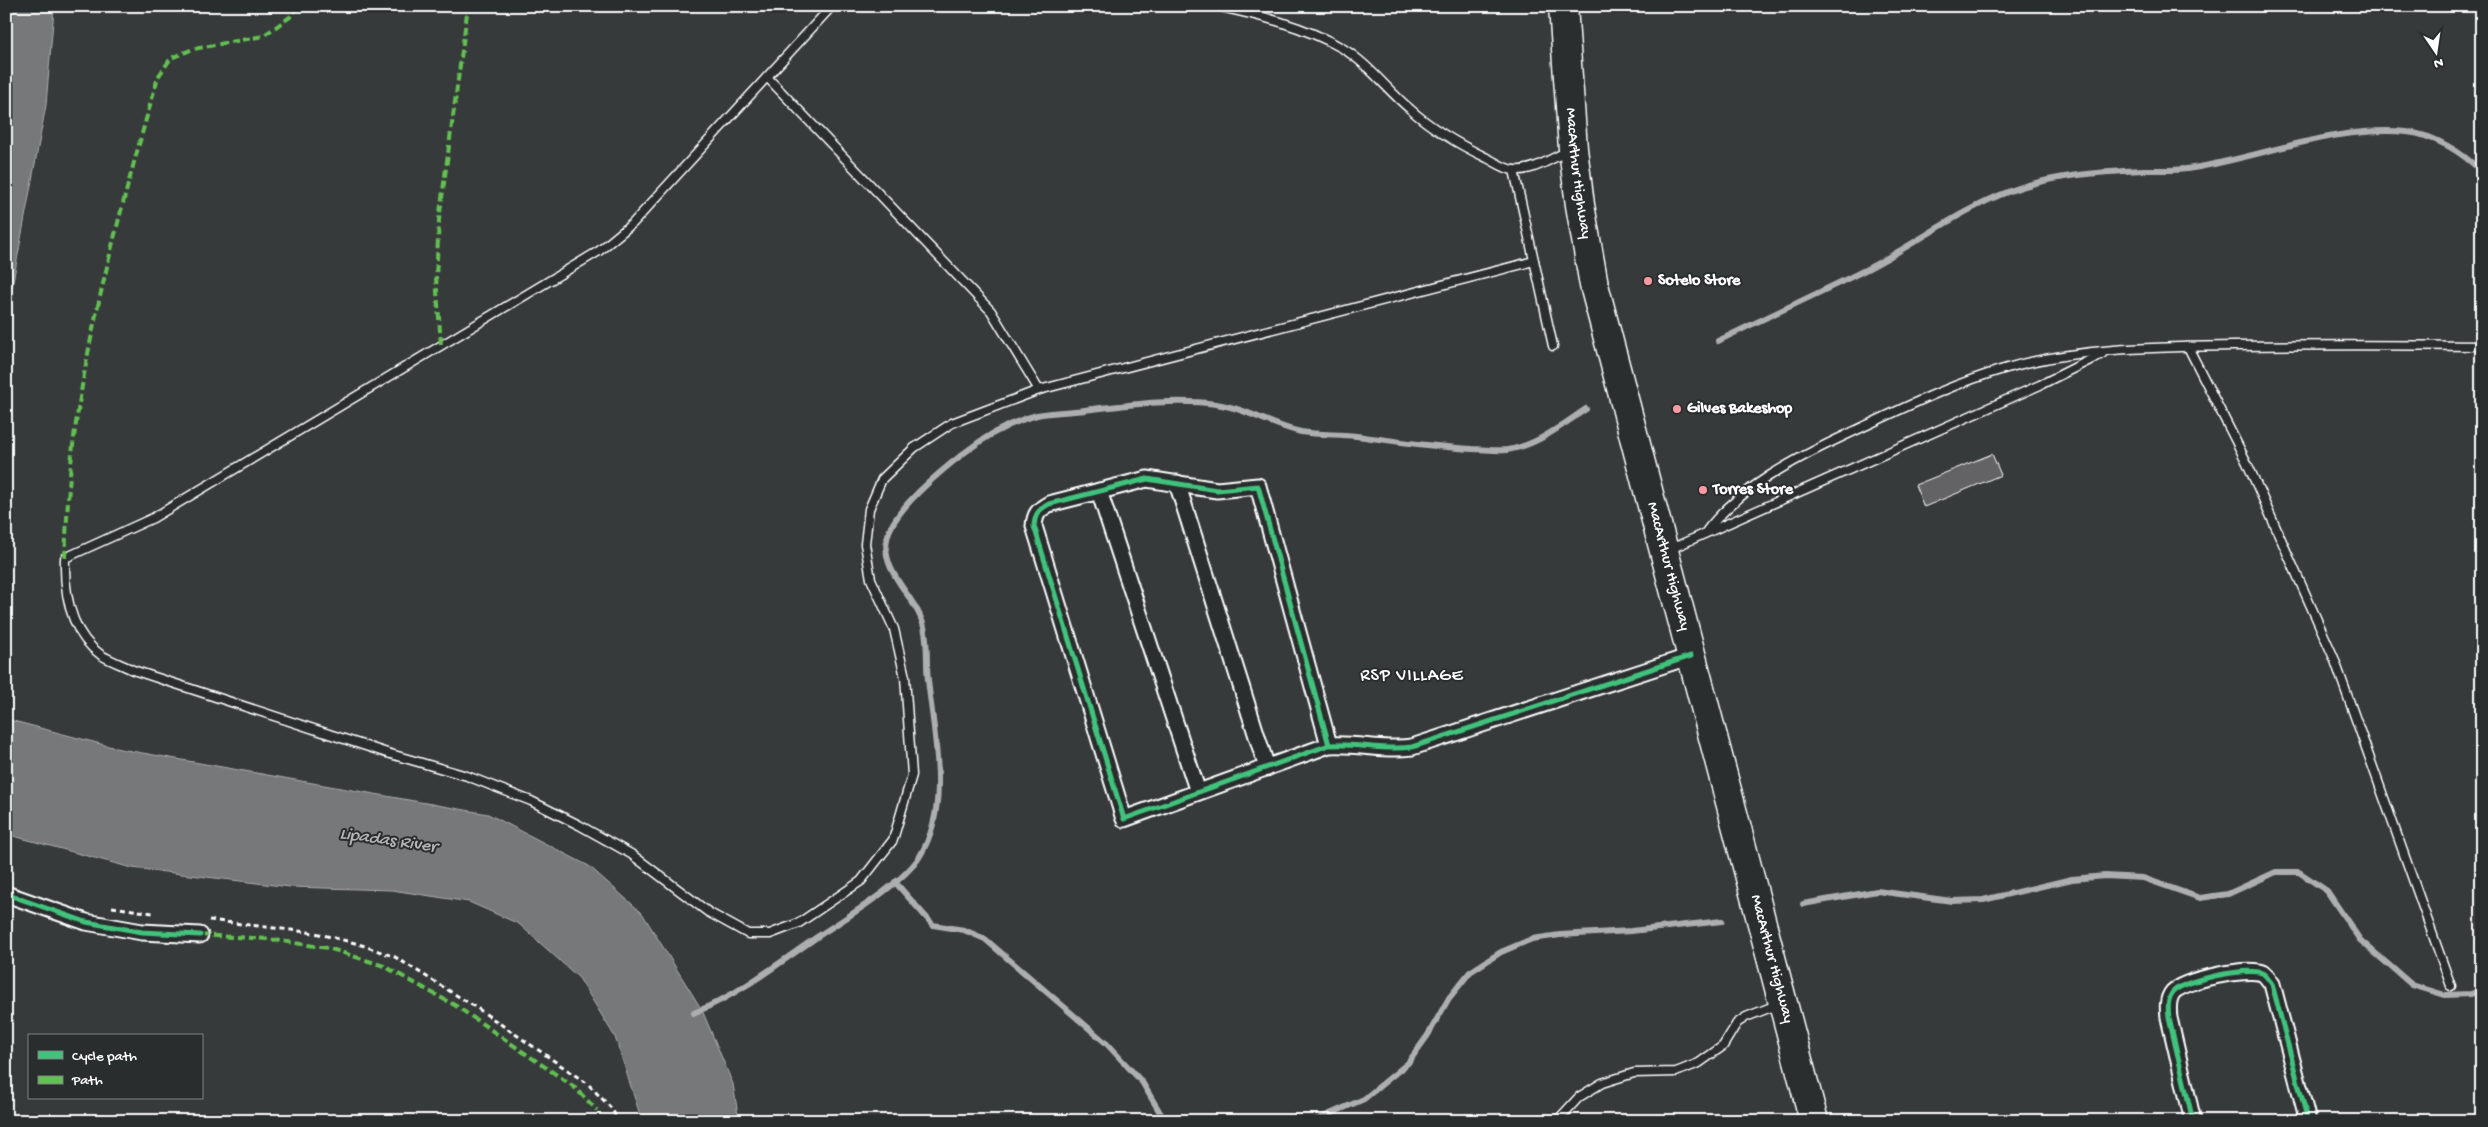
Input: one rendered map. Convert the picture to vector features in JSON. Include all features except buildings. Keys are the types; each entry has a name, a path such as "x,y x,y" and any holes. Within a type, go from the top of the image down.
{"highway":[{"name":"MacArthur Highway","path":"1563,6 1573,149 1580,205 1594,285 1814,1121"}],"street":[{"path":"1330,745 1258,486 1217,490 1177,482 1147,479 1049,504 1039,509 1035,515 1034,526 1124,819 1330,745 1348,744 1392,750 1412,746 1691,656"},
{"path":"1177,482 1267,768"},
{"path":"1099,491 1198,792"},
{"path":"6,894 86,922 142,932 200,935"},
{"path":"2193,1121 2169,1018 2168,1004 2171,994 2187,983 2249,970 2264,974 2272,984 2308,1121"}],"lane":[{"path":"832,6 633,223 600,252 153,518 65,558 64,588 70,611 84,637 101,655 133,670 388,753 467,776 531,801 631,854 708,912 748,934 770,934 799,923 861,881 893,840 912,775 905,677 894,629 871,580 865,544 869,509 882,478 914,448 952,423 1039,390 1534,262"},
{"path":"1216,6 1252,14 1296,28 1343,48 1377,76 1409,109 1437,130 1478,154 1514,170 1535,166 1573,149"},
{"path":"767,77 991,311 1039,390"},
{"path":"1514,170 1553,346"},
{"path":"1705,533 1721,513 1781,470 1832,441 1958,384 2008,368 2052,358 2188,346 2482,346"},
{"path":"2188,346 2247,463 2334,658 2451,986"},
{"path":"1664,552 2040,385 2106,352"},
{"path":"1557,1121 1579,1097 1602,1082 1634,1073 1676,1072 1699,1063 1722,1046 1737,1023 1746,1017 1783,1003"}],"path":[{"path":"108,906 163,915"},
{"path":"200,919 315,933 359,944 395,957 477,1008 588,1084 612,1109 618,1121"}],"water":[{"path":"6,6 54,6 54,9 46,105 6,319"},
{"name":"Lipadas River","path":"6,719 120,749 488,814 589,866 642,913 702,1010 733,1084 739,1121 642,1121 615,1037 579,978 519,924 469,902 392,890 290,887 132,868 6,834"}],"waterway":[{"path":"1718,341 1869,268 1956,217 1992,199 2042,181 2093,173 2187,169 2326,137 2380,131 2407,132 2438,141 2466,158 2482,172"},
{"path":"694,1013 742,988 873,900 901,878 920,856 929,836 935,815 938,793 936,747 927,674 926,638 922,620 889,564 886,552 887,539 891,528 907,504 943,470 981,441 999,430 1037,415 1134,404 1200,402 1227,406 1301,432 1356,436 1443,447 1507,450 1518,448 1538,439 1586,409"},
{"path":"1803,904 1877,891 1952,901 1983,900 2072,879 2105,876 2143,878 2200,898 2228,894 2276,872 2299,872 2327,891 2360,940 2412,985 2445,995 2471,994 2482,990"},
{"path":"895,882 933,925 964,930 985,939 1106,1043 1142,1082 1165,1121"},
{"path":"1314,1121 1364,1099 1408,1063 1428,1035 1449,998 1470,972 1501,952 1532,939 1560,935 1631,931 1722,921"}],"marked path":[{"path":"65,558 68,494 73,446 90,341 110,252 158,77 171,58 193,49 263,36 290,17 298,6"},
{"path":"441,344 436,278 439,220 468,6"},
{"path":"818,6 827,11"},
{"path":"200,935 268,939 328,948 384,966 456,1006 573,1086 597,1110"}],"cycle path":[{"path":"1329,745 1258,486 1217,490 1147,479 1049,504 1042,508 1035,518 1034,526 1124,819 1329,745 1391,748 1412,747 1691,656"},
{"path":"6,894 86,922 142,932 200,935"},
{"path":"2193,1121 2169,1018 2170,998 2179,987 2189,983 2230,973 2243,972 2262,973 2272,984 2308,1121"}],"place":[{"name":"Sotelo Store","path":"1648,281"},
{"name":"Gilves Bakeshop","path":"1677,409"},
{"name":"Torres Store","path":"1703,490"}],"district":[{"name":"RSP VILLAGE","path":"1412,676"}]}
